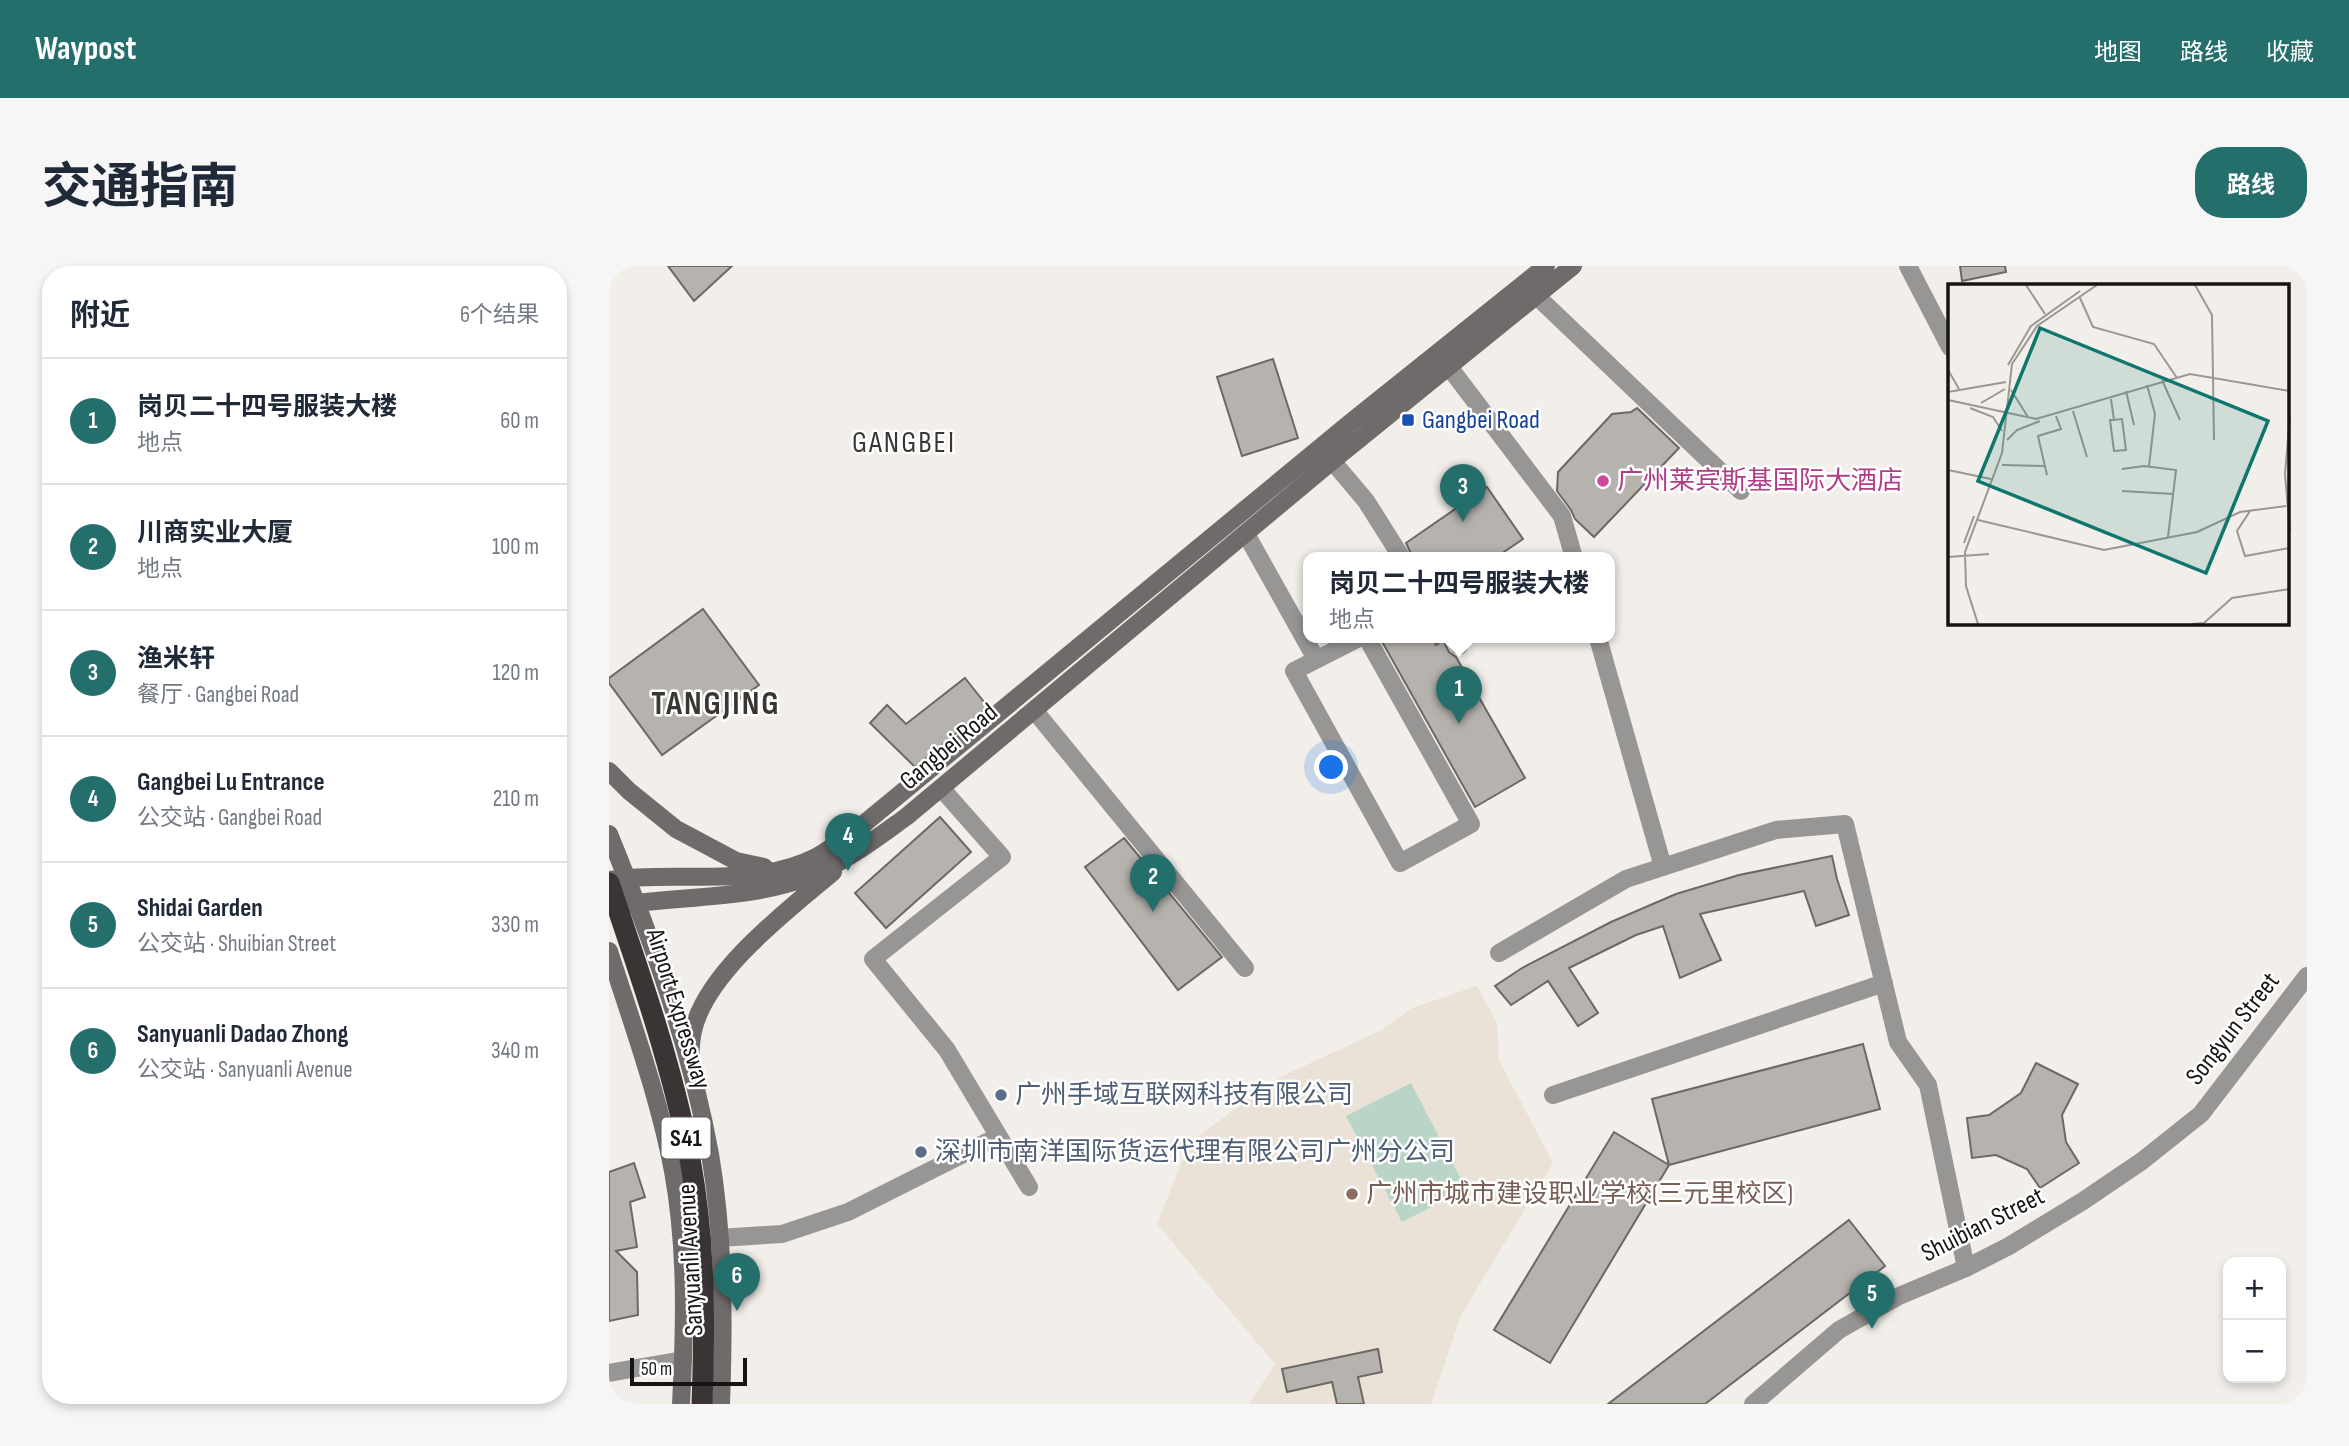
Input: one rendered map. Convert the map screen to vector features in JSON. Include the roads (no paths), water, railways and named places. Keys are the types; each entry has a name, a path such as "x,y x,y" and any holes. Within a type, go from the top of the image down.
{"highway":[{"name":"Airport Expressway","path":"615,880 662,1041 691,1162 702,1267 705,1340 702,1404"}],"main road":[{"name":"Gangbei Road","path":"1530,289 1546,266"},
{"name":"Gangbei Road","path":"615,880 730,876 778,870 815,857 860,827 1321,447 1443,359 1530,289 1573,266"},
{"name":"Gangbei Road","path":"609,907 775,886 805,878 850,857 906,817 1246,534 1332,461 1443,359"},
{"path":"609,771 676,829 736,861 778,870"},
{"name":"Sanyuanli Avenue","path":"609,834 615,880 636,902 661,974 689,1068 710,1155 719,1238 723,1315 721,1404"},
{"path":"689,1068 693,1030 703,1004 724,973 754,942 850,857"},
{"name":"Sanyuanli Avenue","path":"609,951 667,1144 675,1184 684,1288 681,1404"},
{"path":"609,998 631,1018"}],"street":[{"path":"1908,266 1948,343"},
{"path":"1530,289 1741,491"},
{"path":"1443,359 1562,516 1572,552"},
{"path":"1321,447 1366,501 1398,552"},
{"path":"1246,534 1303,636"},
{"path":"1307,643 1316,659"},
{"path":"1349,643 1294,671 1400,863 1471,824 1370,643"},
{"path":"1599,643 1663,867"},
{"path":"1034,710 1245,968"},
{"path":"941,788 1002,857 873,959 947,1050 1029,1187"},
{"path":"1499,953 1626,879 1776,830 1846,824 1898,1042 1928,1086 1966,1268"},
{"name":"Songyun Street","path":"2201,1114 2307,976"},
{"path":"1553,1095 1884,982"},
{"name":"Shuibian Street","path":"1753,1404 1839,1331 1899,1296 1966,1268 2009,1246 2083,1202 2142,1161 2201,1114"},
{"path":"719,1238 782,1234 848,1212 997,1137"},
{"path":"609,1373 684,1360"}],"place":[{"name":"Gangbei Road","path":"1408,420"},
{"name":"广州莱宾斯基国际大酒店","path":"1603,481"},
{"name":"渔米轩","path":"1463,522"},
{"name":"岗贝二十四号服装大楼","path":"1459,724"},
{"name":"Gangbei Lu Entrance","path":"848,871"},
{"name":"川商实业大厦","path":"1153,912"},
{"name":"广州手域互联网科技有限公司","path":"1001,1095"},
{"name":"深圳市南洋国际货运代理有限公司广州分公司","path":"921,1152"},
{"name":"广州市城市建设职业学校(三元里校区)","path":"1352,1194"},
{"name":"Sanyuanli Dadao Zhong","path":"737,1311"},
{"name":"Shidai Garden","path":"1872,1329"}],"district":[{"name":"GANGBEI","path":"904,443"},
{"name":"TANGJING","path":"716,704"}]}
